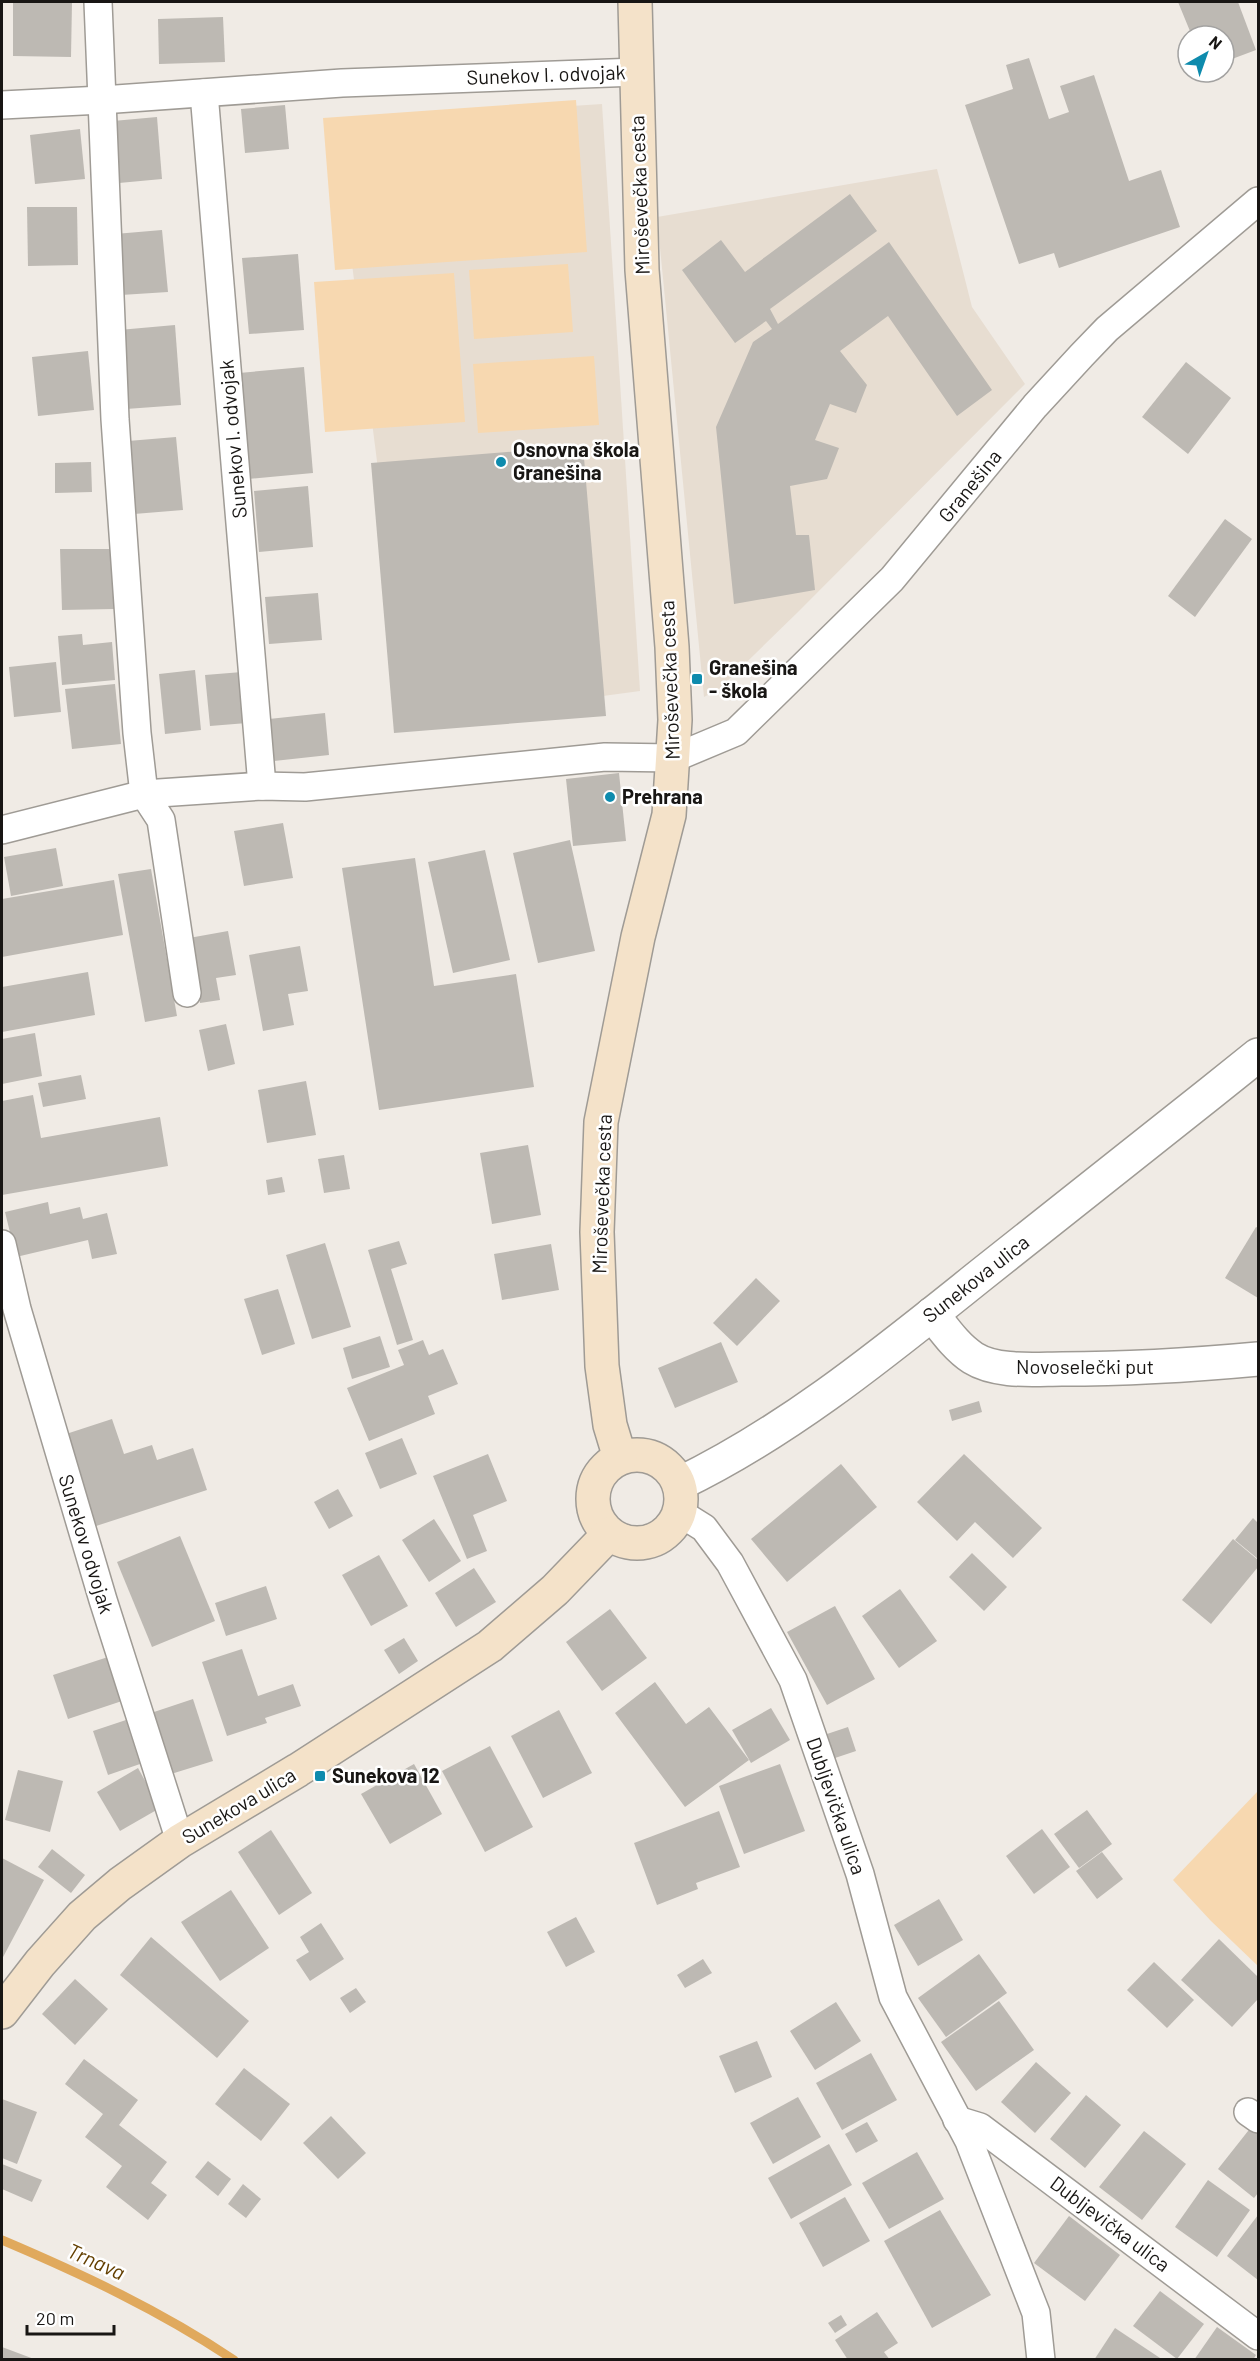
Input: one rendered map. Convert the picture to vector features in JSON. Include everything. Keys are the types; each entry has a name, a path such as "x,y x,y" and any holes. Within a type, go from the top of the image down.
{"main road":[{"name":"Miroševečka cesta","path":"620,1458 610,1425 602,1366 597,1232 601,1122 638,937 669,815 675,720 672,647 642,270 635,2"},
{"path":"634,1454 662,1461 672,1471 679,1498 673,1526 663,1536 650,1542 636,1544 621,1541 609,1534 599,1522 593,1508 593,1493 598,1478 607,1466 620,1458 634,1454"},
{"name":"Sunekova ulica","path":"2,2012 34,1970 82,1916 120,1884 180,1840 298,1770 490,1646 555,1590 609,1534"}],"street":[{"path":"98,2 115,419 137,733 144,794 161,820 187,993"},
{"name":"Sunekov I. odvojak","path":"2,105 342,83 637,72"},
{"name":"Sunekov I. odvojak","path":"204,93 262,786"},
{"name":"Granešina","path":"674,759 736,732 892,579 1069,368 1107,329 1258,201"},
{"path":"2,830 144,794 262,786 304,787 605,757 674,759"},
{"name":"Sunekova ulica","path":"679,1498 725,1462 791,1420 933,1314 1258,1055"},
{"name":"Sunekov odvojak","path":"2,1244 17,1309 103,1600 180,1840"},
{"name":"Novoselečki put","path":"933,1314 953,1340 973,1358 994,1366 1035,1369 1165,1368 1258,1359"},
{"name":"Dubljevička ulica","path":"679,1498 730,1563 793,1680 860,1874 893,1997 969,2141 1036,2313 1046,2356"},
{"name":"Dubljevička ulica","path":"957,2120 980,2127 1258,2336"}],"shaded area":[{"path":"576,100 587,252 335,270 323,118"},
{"name":"Osnovna škola Granešina","path":"602,104 640,691 410,722 334,122"},
{"name":"Osnovna škola Granešina","path":"937,169 972,307 1025,384 798,612 719,689 704,697 657,217"},
{"path":"568,264 573,332 474,339 469,270"},
{"path":"454,273 465,422 325,432 314,282"},
{"path":"594,356 599,425 478,433 473,364"},
{"path":"1258,1791 1258,1966 1173,1880"}],"building":[{"path":"13,2 72,2 71,57 13,56"},
{"path":"1178,2 1238,2 1256,50 1236,58 1236,24 1187,24"},
{"path":"223,17 225,62 159,64 158,19"},
{"path":"1029,58 1049,119 1069,112 1060,86 1094,75 1129,181 1161,170 1180,227 1059,268 1054,253 1019,264 965,105 1013,89 1006,65"},
{"path":"285,105 289,149 245,153 241,109"},
{"path":"157,117 162,179 119,183 113,121"},
{"path":"80,129 85,179 35,184 30,135"},
{"path":"850,194 877,231 770,309 778,324 889,242 992,390 957,416 888,316 840,351 867,385 856,413 830,404 815,440 839,448 827,479 790,486 796,535 809,535 815,590 734,604 716,427 753,342 772,329 766,321 735,343 682,270 721,240 745,272"},
{"path":"27,207 77,207 78,265 28,266"},
{"path":"162,230 168,292 121,295 115,234"},
{"path":"298,254 304,330 249,334 242,258"},
{"path":"175,325 181,405 126,409 119,330"},
{"path":"88,351 94,410 38,416 32,357"},
{"path":"1186,362 1231,398 1188,454 1142,417"},
{"path":"304,367 313,473 248,479 239,373"},
{"path":"176,437 183,510 134,514 128,441"},
{"path":"583,446 606,716 394,733 371,463"},
{"path":"91,462 92,492 55,493 55,463"},
{"path":"308,486 313,547 259,552 254,491"},
{"path":"1225,519 1252,539 1195,617 1168,596"},
{"path":"60,549 113,549 114,609 62,610"},
{"path":"318,593 322,640 269,644 265,597"},
{"path":"82,634 83,645 112,642 115,680 62,685 58,636"},
{"path":"56,662 61,712 14,717 9,667"},
{"path":"195,670 201,730 165,734 159,674"},
{"path":"242,672 247,723 210,726 205,675"},
{"path":"115,684 121,744 72,749 65,689"},
{"path":"325,713 329,755 274,761 269,719"},
{"path":"619,773 626,841 573,846 566,779"},
{"path":"283,823 293,878 244,886 234,831"},
{"path":"570,840 595,951 538,963 513,853"},
{"path":"56,848 63,886 11,896 4,857"},
{"path":"485,850 510,960 453,973 428,862"},
{"path":"415,858 434,986 516,974 534,1087 379,1110 342,868"},
{"path":"151,869 177,1016 145,1022 118,874"},
{"path":"114,880 123,935 2,957 2,899"},
{"path":"228,931 236,975 216,978 220,1000 200,1003 189,938"},
{"path":"300,946 308,991 288,994 294,1025 263,1031 249,955"},
{"path":"88,972 95,1015 2,1032 2,987"},
{"path":"226,1024 235,1064 208,1071 199,1030"},
{"path":"35,1033 42,1076 2,1084 2,1039"},
{"path":"81,1075 86,1099 43,1107 38,1083"},
{"path":"306,1081 316,1135 267,1143 258,1090"},
{"path":"33,1095 41,1138 160,1117 168,1166 2,1195 2,1101"},
{"path":"528,1145 541,1215 492,1224 480,1153"},
{"path":"344,1155 350,1189 324,1193 318,1159"},
{"path":"282,1177 285,1192 268,1195 266,1180"},
{"path":"48,1202 50,1214 80,1207 83,1219 107,1213 117,1254 92,1259 88,1240 16,1257 5,1212"},
{"path":"1256,1227 1258,1228 1258,1298 1225,1278"},
{"path":"399,1241 407,1264 391,1269 413,1340 397,1345 368,1250"},
{"path":"325,1243 351,1327 312,1339 286,1255"},
{"path":"551,1244 559,1290 502,1300 494,1254"},
{"path":"756,1278 780,1301 737,1346 713,1323"},
{"path":"278,1289 295,1344 262,1355 244,1299"},
{"path":"380,1336 390,1367 352,1379 343,1348"},
{"path":"423,1340 429,1355 443,1349 458,1384 428,1396 435,1414 369,1441 347,1388 404,1365 398,1350"},
{"path":"721,1342 738,1382 675,1408 658,1368"},
{"path":"979,1401 982,1412 952,1421 949,1410"},
{"path":"112,1419 124,1454 152,1445 157,1460 193,1448 207,1490 93,1527 63,1435"},
{"path":"402,1438 417,1474 380,1489 365,1453"},
{"path":"488,1454 507,1501 473,1515 487,1551 467,1559 433,1476"},
{"path":"964,1454 1042,1528 1013,1558 975,1522 957,1541 917,1502"},
{"path":"841,1464 877,1507 787,1582 751,1539"},
{"path":"338,1489 353,1516 329,1529 314,1502"},
{"path":"1253,1518 1258,1523 1258,1559 1235,1540"},
{"path":"434,1519 461,1561 429,1582 402,1540"},
{"path":"180,1536 215,1621 152,1647 117,1562"},
{"path":"1233,1539 1258,1560 1258,1567 1211,1624 1182,1600"},
{"path":"972,1553 1007,1587 984,1611 949,1577"},
{"path":"379,1555 408,1606 371,1626 342,1575"},
{"path":"474,1568 496,1602 456,1627 435,1593"},
{"path":"266,1586 277,1619 226,1636 215,1603"},
{"path":"900,1589 937,1641 899,1668 862,1616"},
{"path":"835,1606 875,1679 827,1705 787,1632"},
{"path":"610,1609 647,1658 602,1691 566,1642"},
{"path":"404,1638 418,1661 399,1674 384,1650"},
{"path":"242,1649 258,1696 293,1684 301,1706 265,1718 267,1723 227,1736 202,1662"},
{"path":"108,1657 122,1701 68,1719 53,1675"},
{"path":"655,1682 686,1724 709,1707 749,1760 685,1807 615,1713"},
{"path":"193,1699 213,1761 171,1774 151,1713"},
{"path":"771,1708 790,1740 751,1763 732,1730"},
{"path":"559,1710 592,1773 543,1798 511,1736"},
{"path":"126,1720 140,1764 108,1775 93,1731"},
{"path":"848,1727 856,1751 835,1758 827,1734"},
{"path":"490,1746 533,1827 485,1852 442,1771"},
{"path":"414,1764 442,1814 390,1844 361,1794"},
{"path":"780,1764 805,1831 744,1854 719,1786"},
{"path":"138,1768 160,1808 120,1831 97,1792"},
{"path":"18,1770 63,1781 50,1832 5,1820"},
{"path":"1087,1810 1112,1844 1079,1868 1054,1834"},
{"path":"719,1811 740,1867 696,1883 698,1889 657,1905 634,1843"},
{"path":"1042,1829 1070,1867 1034,1894 1006,1856"},
{"path":"271,1830 312,1893 279,1915 238,1852"},
{"path":"52,1849 85,1875 71,1893 38,1867"},
{"path":"1102,1852 1123,1879 1097,1899 1076,1871"},
{"path":"2,1858 44,1880 2,1959"},
{"path":"231,1890 269,1948 220,1981 181,1922"},
{"path":"939,1899 963,1940 918,1966 894,1925"},
{"path":"576,1917 595,1952 566,1967 547,1932"},
{"path":"321,1923 344,1959 310,1981 296,1960 309,1952 300,1937"},
{"path":"151,1937 249,2021 217,2058 120,1975"},
{"path":"1219,1939 1258,1977 1258,1999 1232,2027 1181,1980"},
{"path":"979,1954 1007,1993 946,2037 918,1998"},
{"path":"703,1959 712,1973 685,1988 677,1975"},
{"path":"1154,1962 1194,2000 1167,2028 1127,1990"},
{"path":"75,1979 108,2009 75,2045 42,2014"},
{"path":"356,1988 366,2002 350,2013 340,1998"},
{"path":"999,2001 1034,2050 976,2091 941,2042"},
{"path":"836,2002 861,2041 815,2070 790,2031"},
{"path":"757,2041 772,2077 735,2093 719,2056"},
{"path":"871,2053 897,2100 842,2130 816,2083"},
{"path":"84,2059 138,2100 119,2125 167,2162 151,2183 167,2195 148,2220 106,2187 122,2166 85,2137 103,2114 65,2084"},
{"path":"1036,2062 1071,2093 1035,2133 1001,2102"},
{"path":"244,2068 290,2104 261,2141 215,2104"},
{"path":"1086,2095 1121,2125 1085,2168 1050,2139"},
{"path":"798,2097 821,2137 773,2164 750,2123"},
{"path":"2,2099 37,2112 17,2164 2,2158"},
{"path":"331,2116 366,2153 338,2179 303,2143"},
{"path":"867,2122 878,2141 856,2153 845,2134"},
{"path":"1252,2126 1258,2131 1258,2193 1254,2198 1218,2169"},
{"path":"1144,2131 1186,2164 1142,2220 1099,2187"},
{"path":"829,2144 852,2185 791,2219 768,2178"},
{"path":"917,2152 944,2199 889,2229 862,2183"},
{"path":"208,2161 231,2179 218,2196 195,2177"},
{"path":"2,2164 42,2180 32,2202 2,2189"},
{"path":"1208,2180 1250,2210 1217,2257 1175,2227"},
{"path":"243,2184 261,2199 246,2218 228,2204"},
{"path":"845,2197 870,2241 823,2267 799,2223"},
{"path":"940,2210 991,2295 932,2328 884,2241"},
{"path":"1258,2215 1258,2280 1227,2256"},
{"path":"1069,2216 1120,2255 1085,2301 1034,2263"},
{"path":"1160,2291 1204,2324 1177,2359 1133,2326"},
{"path":"877,2312 898,2343 884,2352 890,2360 848,2360 835,2340"},
{"path":"841,2315 847,2325 835,2333 828,2323"},
{"path":"1217,2327 1256,2355 1253,2360 1194,2360"},
{"path":"1115,2328 1163,2360 1094,2360"},
{"path":"2,2347 34,2359 34,2360 2,2360"}],"waterway":[{"name":"Trnava","path":"2,2240 121,2294 178,2325 234,2360"}],"place":[{"name":"Osnovna škola Granešina","path":"501,462"},
{"name":"Granešina - škola","path":"697,679"},
{"name":"Prehrana","path":"610,797"},
{"name":"Sunekova 12","path":"320,1776"}]}
